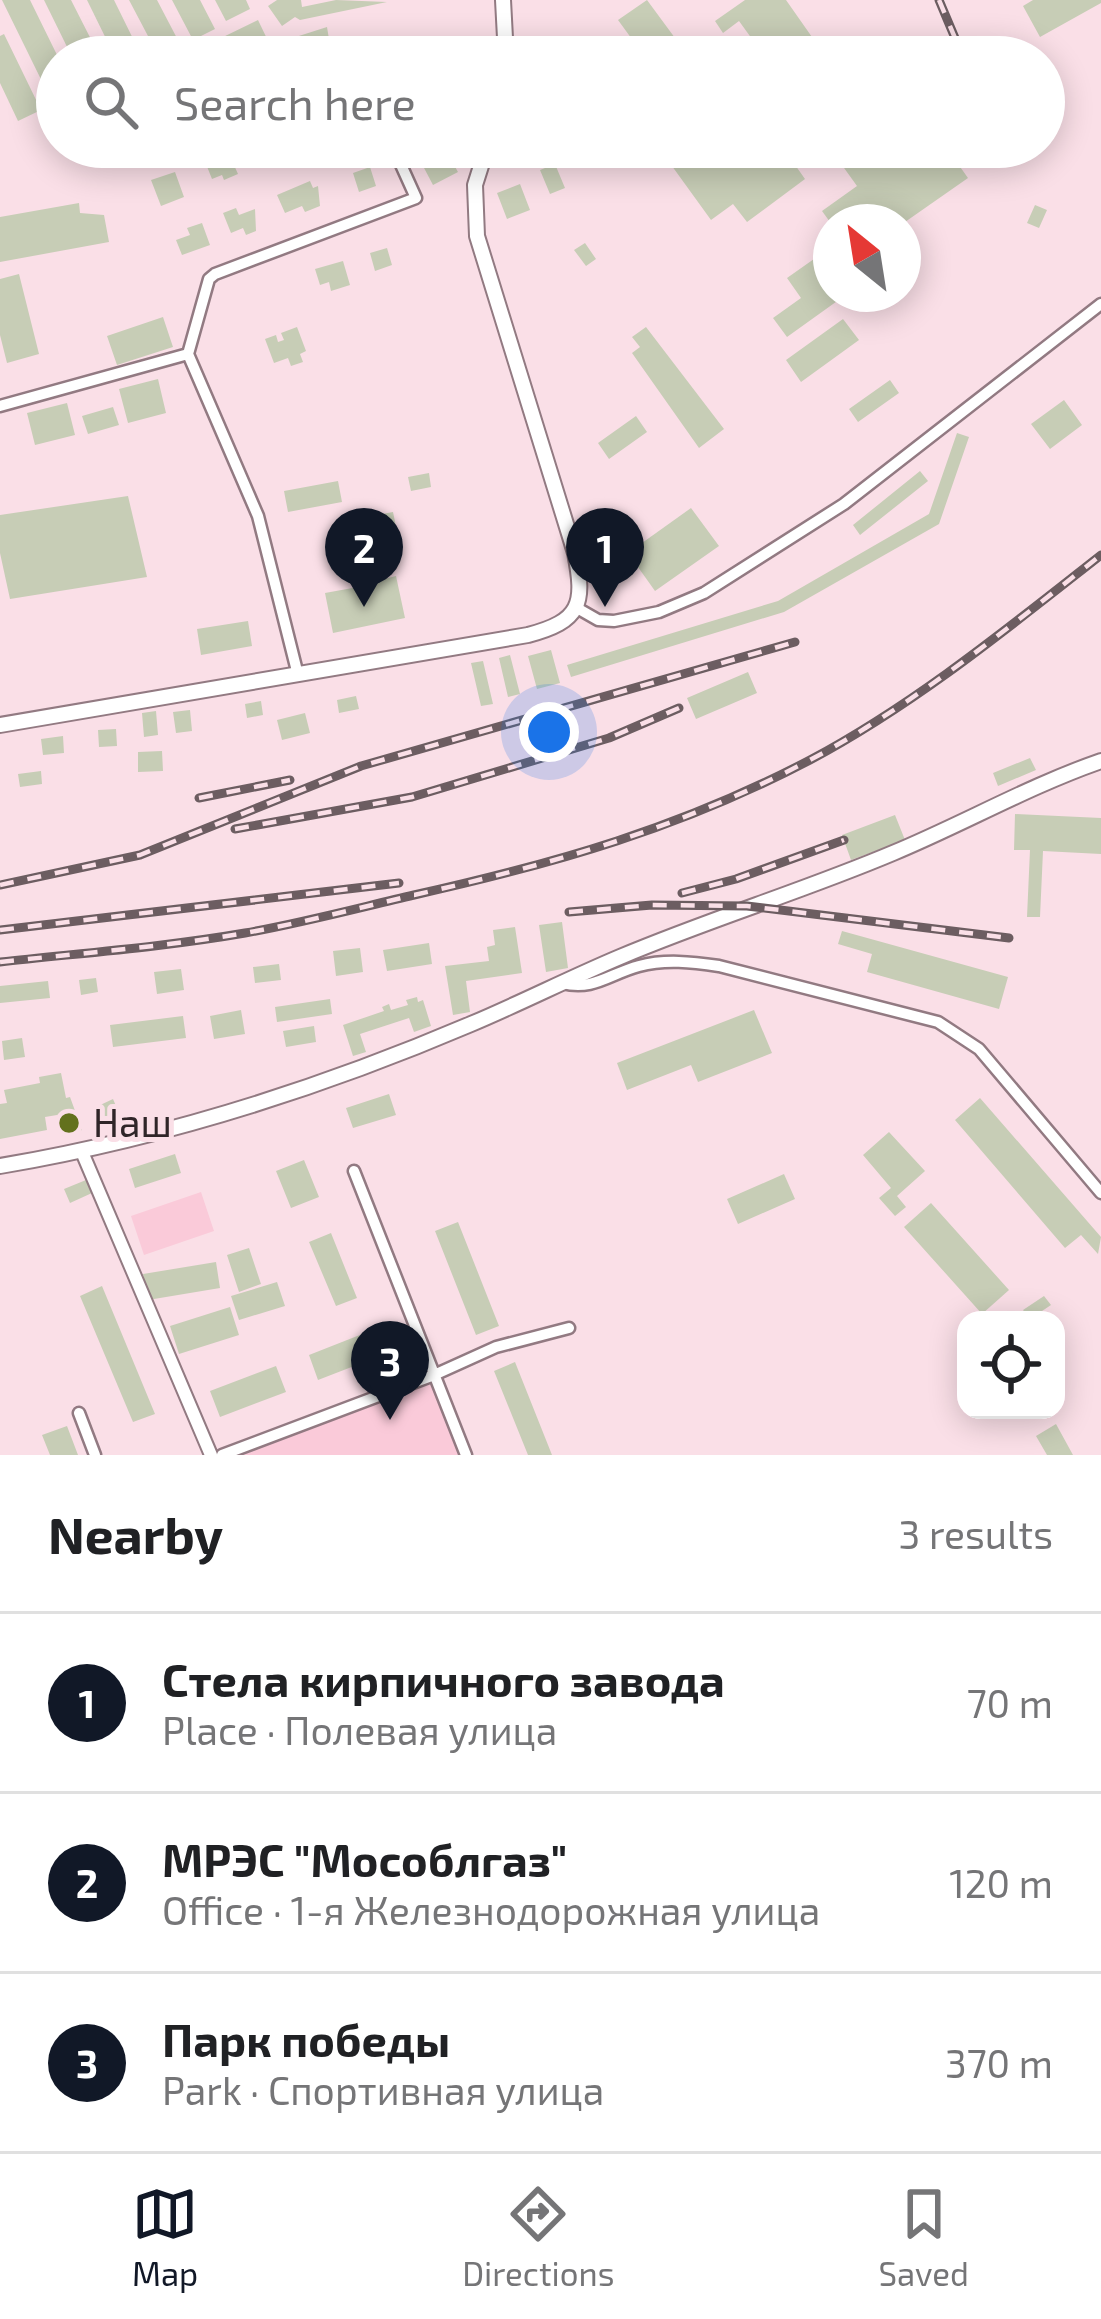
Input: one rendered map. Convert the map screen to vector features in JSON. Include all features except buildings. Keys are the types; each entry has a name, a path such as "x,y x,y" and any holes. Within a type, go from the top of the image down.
{"main road":[{"path":"503,0 505,36"},
{"path":"0,725 528,635 558,625 577,608 581,584 575,553 477,236 474,192 481,168"},
{"path":"0,1166 82,1152 340,1073 467,1026 747,906 895,852 1045,781 1101,761"}],"street":[{"path":"297,671 258,516 188,354 209,279 416,199 402,168"},
{"path":"577,608 598,620 614,620 658,612 704,593 844,504 1101,304"},
{"path":"0,406 188,354"},
{"path":"562,983 582,988 640,966 682,961 719,966 938,1022 979,1049 1101,1193"},
{"path":"82,1152 211,1455"},
{"path":"354,1172 466,1455"},
{"path":"222,1455 496,1347 569,1328"},
{"path":"79,1413 95,1455"}],"shaded area":[{"path":"201,1192 214,1231 144,1255 131,1216"},
{"path":"431,1384 459,1455 239,1455"}],"railway":[{"path":"939,0 954,36"},
{"path":"0,962 184,942 288,925 518,870 665,824 762,784 887,715 1101,555"},
{"path":"0,885 140,855 361,766 795,642"},
{"path":"235,829 412,797 609,738 679,708"},
{"path":"199,798 290,780"},
{"path":"682,893 844,840"},
{"path":"0,930 399,883"},
{"path":"569,912 652,905 747,906 1009,938"}],"place":[{"name":"МРЭС \"Мособлгаз\"","path":"364,607"},
{"name":"Стела кирпичного завода","path":"605,607"},
{"name":"Наш","path":"69,1123"},
{"name":"Парк победы","path":"390,1420"}]}
